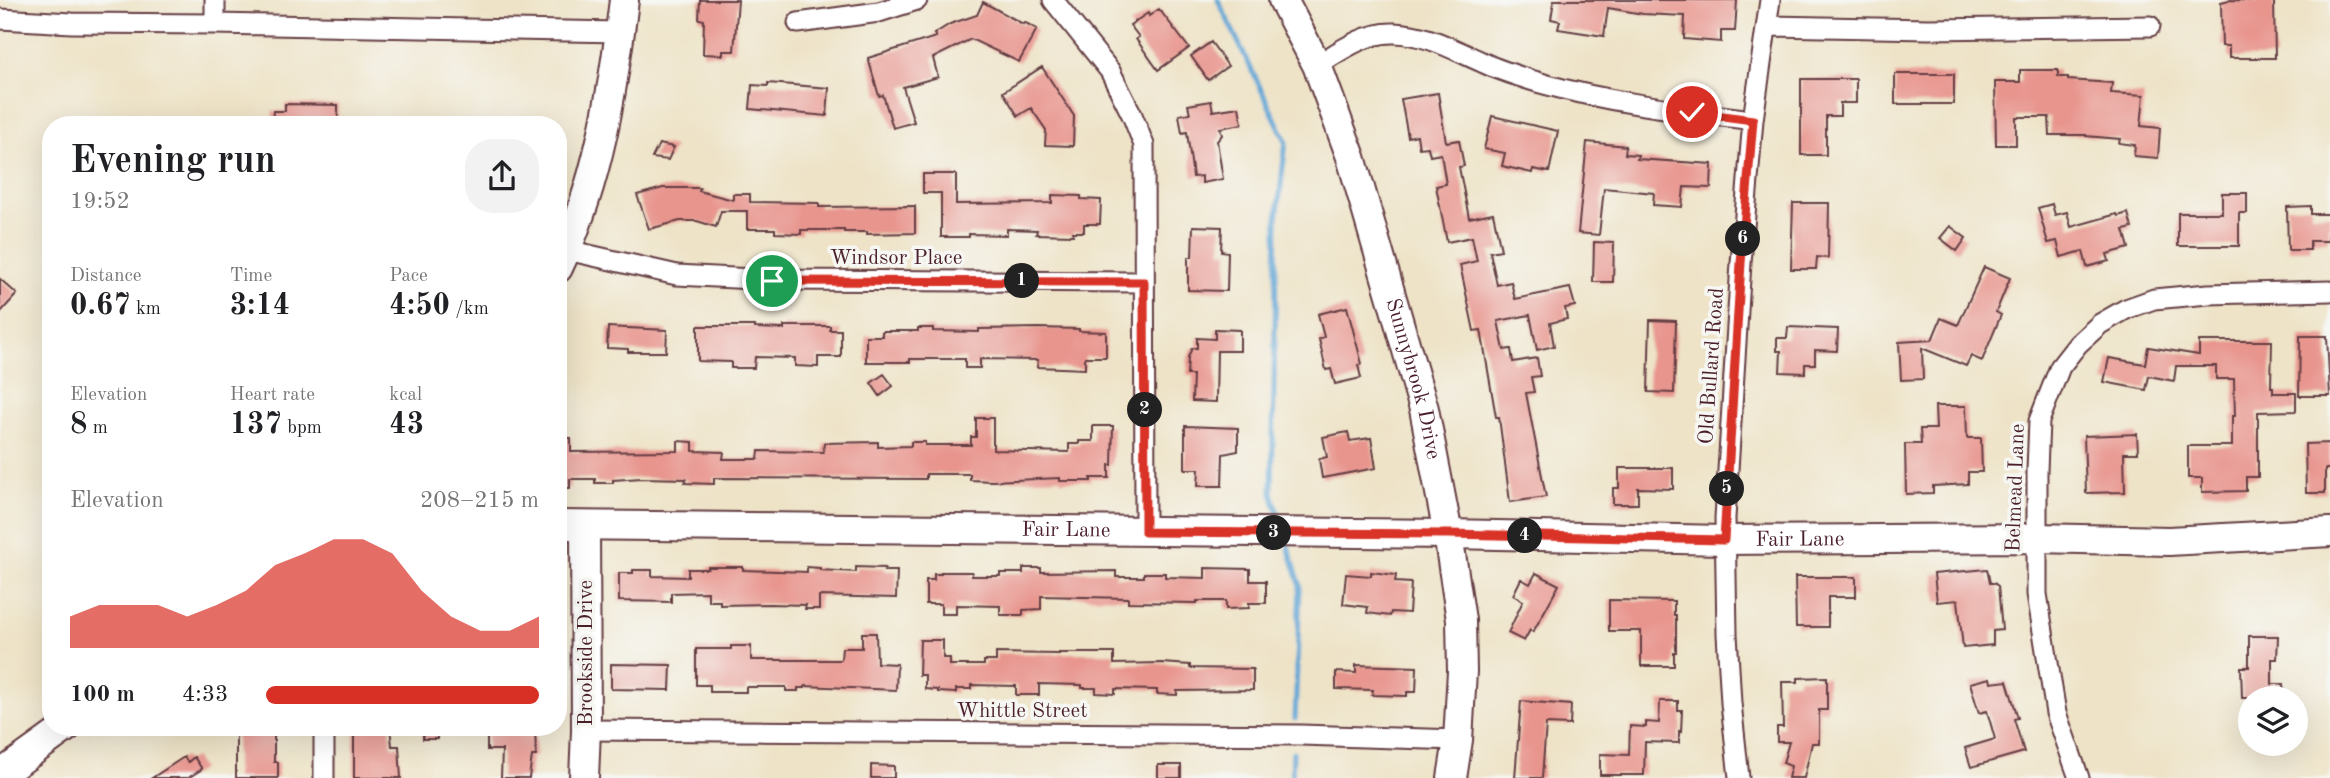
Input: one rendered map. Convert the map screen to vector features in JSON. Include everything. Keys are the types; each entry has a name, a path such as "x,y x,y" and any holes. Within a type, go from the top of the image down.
{"street":[{"path":"215,0 215,24"},
{"path":"567,248 590,182 606,118 624,0"},
{"path":"798,23 879,12 917,0"},
{"path":"1053,0 1110,71 1144,145 1145,532"},
{"name":"Sunnybrook Drive","path":"1283,0 1317,65 1351,157 1424,409 1461,620 1462,671 1458,740 1452,778"},
{"name":"Old Bullard Road","path":"1739,778 1731,703 1724,540 1741,263 1753,120 1770,0"},
{"path":"0,19 72,23 620,32"},
{"path":"1767,26 1930,29 2150,26"},
{"path":"1317,65 1354,43 1377,34 1416,34 1499,70 1545,84 1615,101 1753,120"},
{"name":"Windsor Place","path":"567,260 677,275 772,281 1144,282"},
{"name":"Belmead Lane","path":"2079,778 2056,713 2037,594 2039,421 2060,368 2078,344 2100,324 2126,309 2154,299 2208,294 2330,291"},
{"name":"Fair Lane","path":"572,526 1448,534 1724,540 2036,538 2169,541 2330,532"},
{"name":"Brookside Drive","path":"572,526 586,730 584,778"},
{"name":"Whittle Street","path":"586,730 1301,735 1458,740"},
{"path":"0,775 54,736"},
{"path":"324,736 324,778"}],"building":[{"path":"700,0 738,0 734,51 723,51 723,55 703,54 704,20 699,19"},
{"path":"1554,0 1737,0 1735,31 1721,31 1721,42 1684,39 1685,16 1643,14 1608,8 1604,36 1558,29 1560,21 1551,19"},
{"path":"2274,1 2275,58 2229,58 2229,46 2222,46 2221,2"},
{"path":"983,2 1037,29 1019,62 971,39 933,58 938,77 903,87 914,122 893,128 883,95 879,96 868,58 936,37 934,34 950,24 977,15"},
{"path":"1159,9 1189,48 1158,70 1136,39 1139,37 1130,25"},
{"path":"1211,42 1228,66 1208,80 1191,56"},
{"path":"1042,67 1074,116 1073,146 1045,145 1046,130 1031,108 1018,116 1003,92"},
{"path":"2020,70 2058,70 2058,77 2068,77 2068,80 2112,83 2111,93 2144,95 2141,126 2160,128 2158,158 2134,156 2135,145 2119,143 2120,139 2050,135 2049,117 2016,117 2016,145 1996,145 1995,82 2020,82"},
{"path":"1895,74 1954,74 1954,104 1895,104"},
{"path":"1801,79 1856,79 1856,103 1840,103 1840,116 1826,116 1826,155 1801,155"},
{"path":"768,83 829,88 827,116 750,109 752,85 768,86"},
{"path":"1438,93 1446,142 1459,140 1464,166 1459,167 1469,218 1493,213 1501,250 1490,252 1497,285 1511,282 1515,299 1570,288 1575,306 1565,308 1567,319 1550,323 1554,346 1537,350 1530,315 1498,321 1504,350 1511,349 1513,362 1537,358 1540,376 1531,377 1534,392 1526,393 1546,497 1510,502 1499,417 1496,417 1481,330 1474,331 1460,265 1477,261 1472,237 1447,242 1436,186 1446,184 1441,154 1430,156 1428,147 1419,148 1417,135 1408,137 1401,99"},
{"path":"1211,101 1213,111 1239,107 1242,124 1220,128 1222,135 1217,141 1223,179 1202,183 1202,176 1193,177 1187,132 1182,133 1179,115 1190,113 1188,105"},
{"path":"285,104 338,105 338,116 273,116 273,111 285,111"},
{"path":"1492,116 1558,131 1549,172 1533,169 1532,173 1502,166 1505,153 1484,149"},
{"path":"1587,142 1626,146 1625,154 1638,155 1637,159 1712,164 1711,188 1684,187 1682,207 1653,205 1654,193 1604,188 1599,235 1578,233"},
{"path":"659,144 674,147 668,160 652,158"},
{"path":"923,174 956,174 956,204 1052,203 1052,195 1101,200 1100,224 1084,224 1084,232 1073,232 1073,235 1036,234 1037,230 1007,229 1007,235 969,234 969,237 941,237 941,193 923,193"},
{"path":"663,188 700,188 699,191 733,200 733,194 750,194 750,202 819,203 819,207 915,206 915,233 867,234 844,230 801,230 801,234 775,233 775,229 747,229 747,211 721,211 716,227 697,221 680,221 649,229 637,195"},
{"path":"2222,193 2247,193 2247,213 2239,213 2239,246 2178,246 2178,213 2222,213"},
{"path":"1793,203 1829,203 1828,258 1817,257 1816,269 1791,269"},
{"path":"2052,204 2055,215 2067,212 2071,227 2128,213 2132,228 2124,230 2129,248 2107,254 2109,261 2087,267 2083,251 2061,257 2057,241 2048,243 2038,208"},
{"path":"2311,206 2311,214 2330,214 2328,241 2310,241 2310,250 2288,250 2287,207"},
{"path":"1193,226 1222,227 1221,251 1228,252 1227,291 1188,290 1188,257 1192,257"},
{"path":"1950,226 1966,238 1957,251 1940,238"},
{"path":"1594,242 1614,243 1613,282 1593,282"},
{"path":"1984,267 2010,278 1996,312 2001,315 1982,361 1971,356 1966,366 1922,348 1923,379 1901,380 1899,342 1932,340 1941,318 1958,325"},
{"path":"0,279 17,294 0,313"},
{"path":"1347,307 1362,364 1358,365 1361,378 1335,384 1331,369 1326,370 1319,339 1324,337 1318,314"},
{"path":"1650,320 1676,321 1674,393 1648,392"},
{"path":"698,326 784,329 784,326 830,326 830,330 841,330 841,357 818,357 818,367 795,366 795,358 755,357 754,368 731,368 731,362 698,361"},
{"path":"608,327 667,330 666,352 628,352 628,349 607,348"},
{"path":"1788,327 1838,329 1837,351 1815,350 1815,364 1805,364 1805,373 1780,372 1781,351 1777,351 1777,338 1787,338"},
{"path":"918,328 979,332 979,329 1038,328 1106,332 1106,357 1085,357 1085,369 1037,367 1038,360 980,359 980,368 965,368 965,359 866,362 866,336 882,336 882,331 918,331"},
{"path":"1215,329 1240,330 1240,351 1217,351 1216,402 1192,401 1193,375 1187,375 1188,357 1192,348 1197,348 1197,338 1215,339"},
{"path":"2300,336 2327,336 2330,396 2299,396"},
{"path":"2199,341 2272,341 2273,393 2296,393 2296,411 2258,412 2258,477 2246,477 2246,491 2202,492 2202,478 2188,478 2188,446 2232,446 2232,416 2235,416 2234,379 2216,379 2216,366 2176,366 2174,381 2149,376 2146,390 2104,382 2109,358 2145,364 2148,347 2199,355"},
{"path":"884,374 893,386 880,396 871,383"},
{"path":"1935,406 1966,406 1967,438 1981,438 1982,472 1968,472 1968,484 1933,486 1933,493 1906,494 1905,444 1921,444 1920,429 1936,429"},
{"path":"976,418 993,418 993,450 1069,452 1069,444 1093,441 1093,426 1113,426 1109,478 1091,478 1091,481 1060,481 1060,478 992,481 970,480 970,474 926,474 926,479 714,478 714,484 685,483 686,479 642,478 595,483 595,479 570,479 570,488 567,488 567,438 571,438 571,452 678,451 678,441 693,442 693,451 724,452 723,459 758,459 759,451 823,452 824,443 878,442 878,447 911,446 911,442 925,442 925,445 971,445 971,437 976,437"},
{"path":"1185,426 1238,428 1238,451 1223,454 1222,486 1198,486 1199,469 1185,469"},
{"path":"1348,432 1350,441 1371,438 1376,468 1322,478 1319,459 1327,457 1323,437"},
{"path":"2137,434 2138,453 2124,453 2125,492 2086,493 2084,436"},
{"path":"2330,443 2330,469 2325,469 2325,493 2306,493 2305,444"},
{"path":"1619,468 1673,468 1673,489 1638,488 1638,504 1613,504 1613,488 1619,488"},
{"path":"708,567 807,572 807,567 856,572 856,567 885,568 884,571 897,571 896,598 819,596 819,609 805,609 806,605 720,605 720,601 708,601 708,592 671,593 671,602 619,601 619,573 652,570 652,576 688,577 688,569"},
{"path":"1023,568 1041,568 1041,572 1116,571 1116,577 1144,577 1144,573 1165,573 1165,577 1205,578 1205,568 1250,569 1250,581 1266,581 1266,603 1249,603 1249,608 1226,609 1226,601 1128,602 1128,598 1041,596 1041,609 1023,610 1023,615 1000,615 1000,606 956,605 956,614 941,614 941,604 926,604 926,580 934,580 934,574 972,572 972,576 1000,576 1000,573 1023,573"},
{"path":"1987,569 1990,583 1998,586 2002,630 1993,631 1993,645 1963,648 1958,600 1937,602 1934,574"},
{"path":"1371,572 1396,575 1395,582 1411,583 1409,613 1391,612 1390,616 1367,613 1368,607 1343,604 1346,574 1371,576"},
{"path":"1536,573 1559,585 1533,632 1530,630 1524,641 1508,633 1523,601 1513,595 1521,579 1530,584"},
{"path":"1795,577 1856,577 1856,597 1828,597 1828,627 1796,627"},
{"path":"1609,600 1674,601 1674,666 1641,666 1641,631 1609,631"},
{"path":"862,633 876,633 877,663 897,664 896,690 805,686 798,688 798,691 786,691 786,687 746,687 746,692 710,692 710,685 696,685 696,649 751,646 751,660 841,660 842,648 862,648"},
{"path":"2249,636 2278,636 2277,659 2272,659 2272,684 2283,686 2242,686 2241,667 2249,667"},
{"path":"920,640 943,640 943,658 950,658 950,665 984,665 984,661 996,661 996,653 1114,653 1114,664 1162,663 1190,665 1190,668 1253,669 1253,690 1177,691 1177,695 1157,694 1157,690 1115,689 1115,694 1096,693 1096,688 1082,688 1082,685 1039,684 1039,695 1016,695 1016,686 971,685 971,689 956,689 956,693 938,692 925,689 925,675 919,675"},
{"path":"611,664 671,665 670,690 611,689"},
{"path":"1356,665 1417,667 1416,692 1407,692 1407,696 1372,695 1373,690 1336,689 1336,672 1356,673"},
{"path":"1827,677 1827,710 1819,710 1819,743 1812,743 1804,778 1788,778 1791,766 1783,763 1789,742 1777,742 1777,727 1783,727 1782,682 1798,682 1798,678"},
{"path":"1990,678 1991,683 2007,681 2024,752 1971,767 1965,748 1995,739 1987,711 1979,713 1970,683"},
{"path":"1521,701 1571,705 1570,725 1546,724 1542,778 1515,778"},
{"path":"1660,701 1678,701 1678,710 1682,710 1679,743 1645,742 1644,775 1600,775 1600,754 1629,755 1630,726 1646,727 1646,722 1659,723"},
{"path":"236,736 274,736 274,762 278,762 278,778 236,778"},
{"path":"354,736 391,736 392,746 399,746 401,778 354,778"},
{"path":"423,736 437,736 437,739 423,739"},
{"path":"487,736 535,736 536,756 532,756 529,778 501,778 502,750 487,750"},
{"path":"184,757 188,762 194,757 202,769 188,778 152,778"},
{"path":"871,765 894,766 894,778 871,778"},
{"path":"1158,765 1181,765 1181,778 1158,778"}],"waterway":[{"path":"1218,0 1286,141 1277,219 1272,493 1279,516"},
{"path":"1288,546 1300,584 1295,719"},
{"path":"1292,778 1293,752"}],"route":[{"path":"772,281 1144,282 1145,532 1448,534 1724,540 1741,263 1753,120 1692,112"}]}
